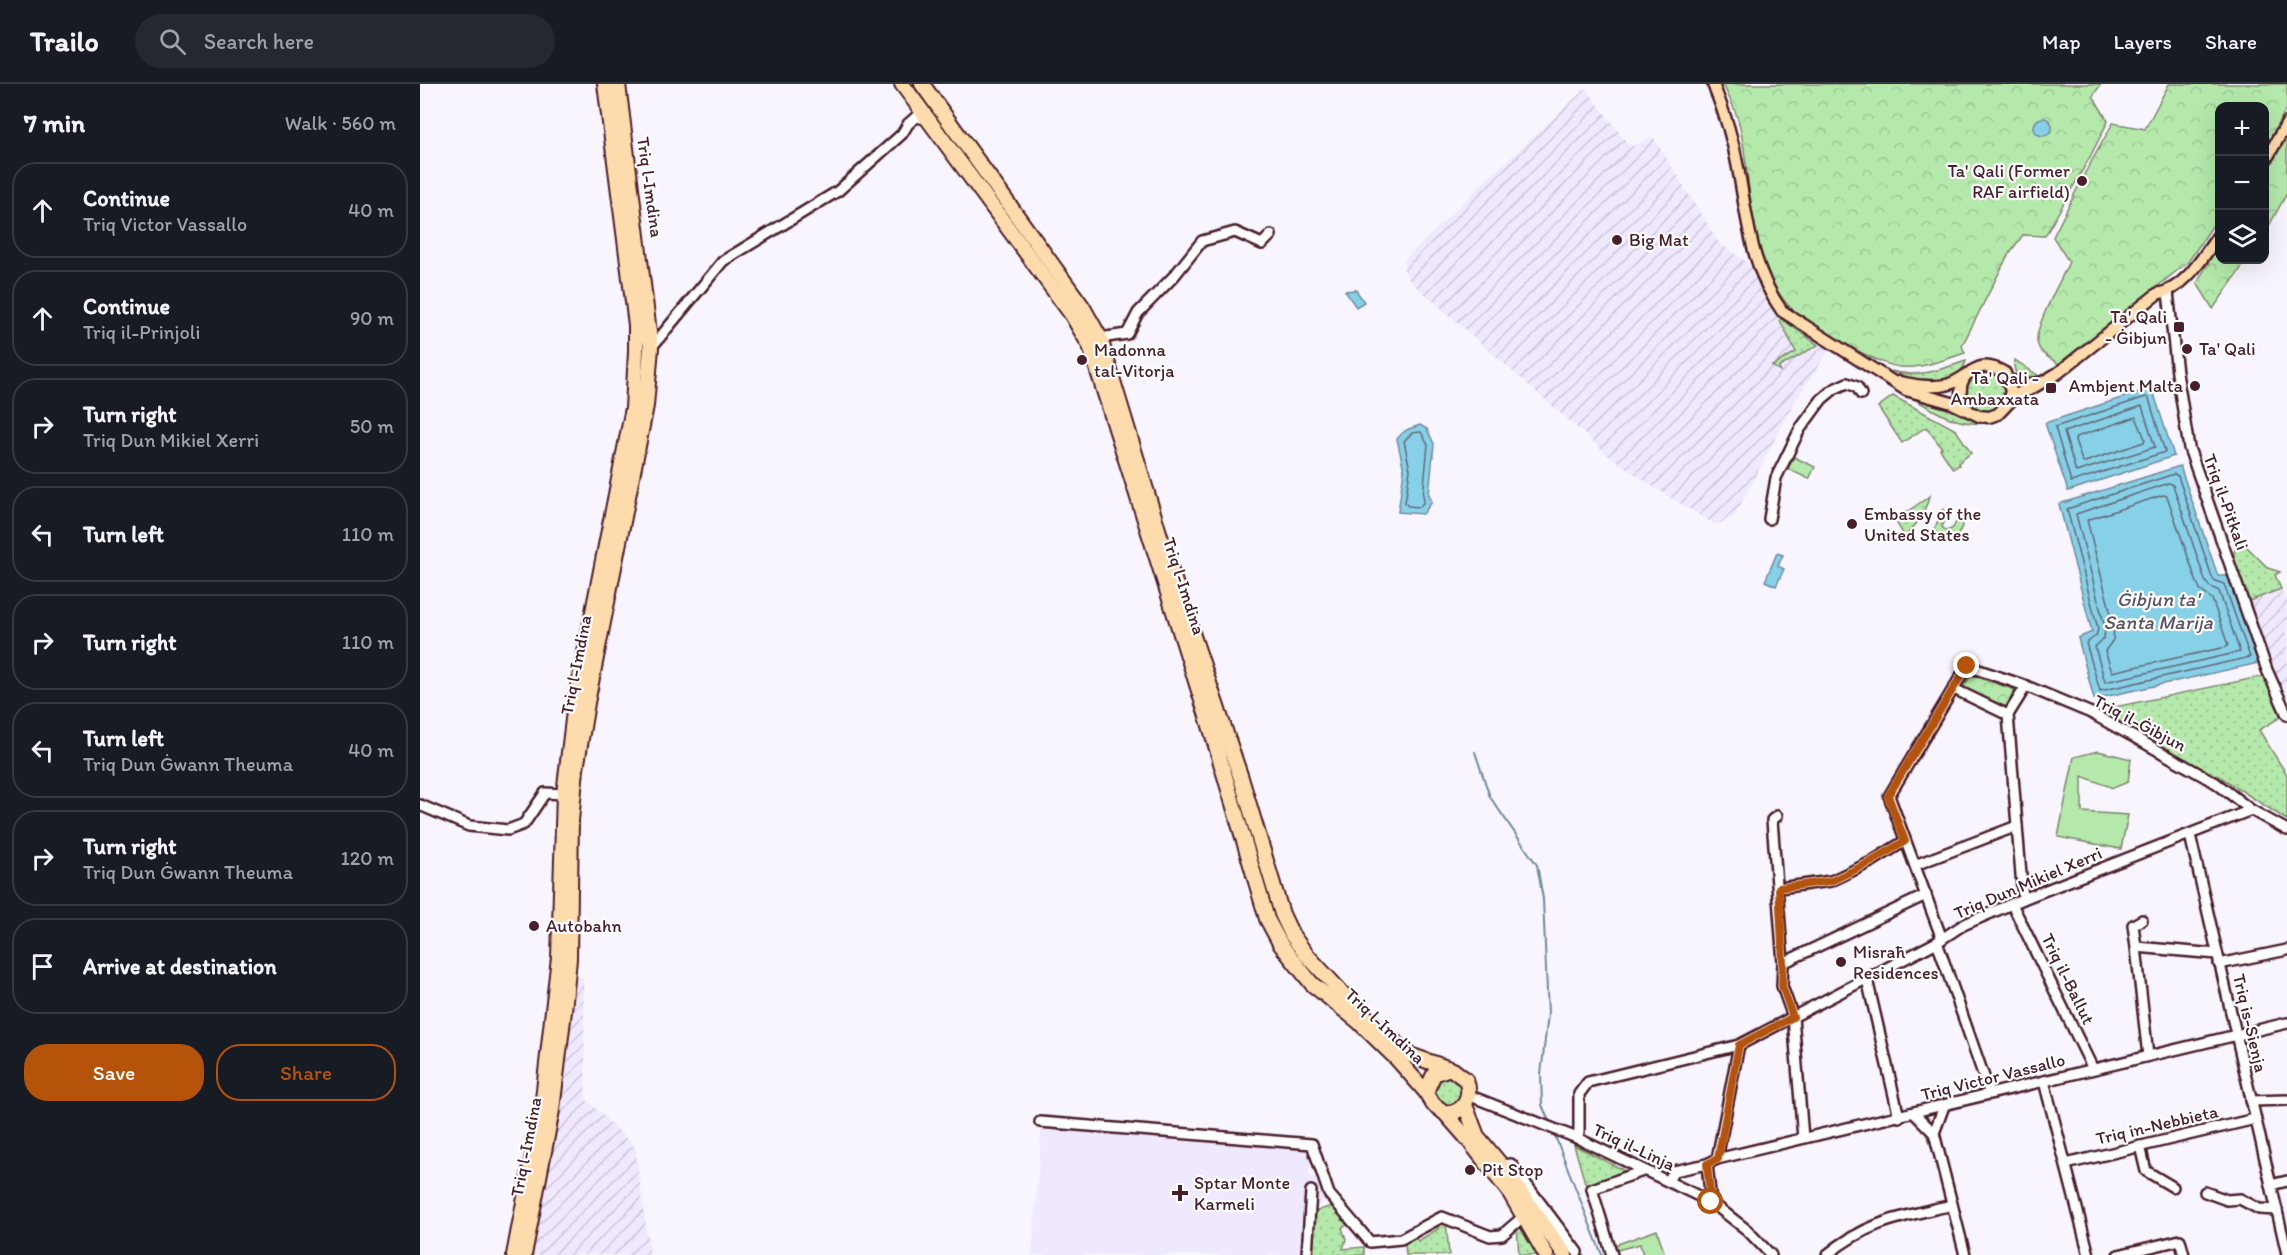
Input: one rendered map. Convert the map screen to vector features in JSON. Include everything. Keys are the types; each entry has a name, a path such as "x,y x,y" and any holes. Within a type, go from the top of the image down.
{"highway":[{"name":"Triq l-Imdina","path":"514,1255 542,1108 559,957 564,794 575,703 633,408 636,325 605,84"},
{"name":"Triq l-Imdina","path":"524,1255 552,1110 564,1011 569,959 571,821 576,769 646,406 651,348 618,84"},
{"name":"Triq l-Imdina","path":"902,84 1072,315 1090,346 1267,919 1281,945 1312,984 1358,1021 1426,1092 1433,1104 1445,1113 1510,1193 1546,1255"},
{"name":"Triq l-Imdina","path":"922,84 1082,306 1100,338 1167,559 1241,777 1282,914 1292,935 1306,954 1365,1016 1410,1055 1460,1074 1466,1080 1466,1100 1477,1136 1571,1254"},
{"name":"Triq l-Imdina","path":"1426,1092 1434,1074 1447,1069"},
{"path":"1445,1113 1452,1113 1466,1100"}],"main road":[{"path":"1713,84 1734,146 1750,242 1769,293 1782,311 1906,390 1952,403 1970,412 1989,417 1998,414 2017,394 2058,373 2157,294 2168,292 2191,272 2215,240"},
{"path":"2269,156 2287,123"},
{"path":"1888,378 1899,382 1933,386 1947,384 1977,367 1987,366 2005,373 2011,391 2005,408"},
{"path":"1969,372 1960,388 1961,397 1970,412"},
{"path":"2008,380 2029,384 2042,383"}],"street":[{"path":"651,348 723,261 838,191 902,134 916,117 926,119"},
{"path":"1100,338 1127,334 1138,313 1175,275 1202,241 1235,232 1262,244 1271,235"},
{"name":"Triq il-Pitkali","path":"2168,292 2177,373 2189,448 2267,670 2287,715"},
{"path":"1769,519 1776,478 1800,429 1822,399 1834,389 1847,383 1857,387 1861,394"},
{"name":"Triq il-Ġibjun","path":"1954,689 1967,666 2026,686 2091,713 2216,783 2251,810 2287,830"},
{"path":"2023,899 2008,715 2026,686"},
{"path":"1990,1094 1926,895 1888,796 1954,689 2008,715"},
{"path":"420,805 469,826 508,830 524,824 545,793 564,794"},
{"name":"Triq Dun Mikiel Xerri","path":"1577,1138 1579,1094 1588,1082 1739,1045 1940,941 1963,925 2023,899 2251,810"},
{"path":"1777,816 1772,820 1779,888 1782,986 1793,1017 1803,1138"},
{"path":"1915,865 2017,826"},
{"name":"Triq is-Sienja","path":"2190,835 2287,1253"},
{"path":"1779,888 1831,881 1871,862 1905,841"},
{"path":"1783,963 1926,895"},
{"name":"Triq il-Ballut","path":"2012,904 2093,1069"},
{"path":"2142,920 2133,925 2148,1056"},
{"path":"2136,947 2218,959 2287,950"},
{"path":"1867,979 1899,1117"},
{"name":"Triq Victor Vassallo","path":"1668,1181 1674,1171 1707,1164 1718,1159 2287,1023"},
{"path":"1718,1159 1739,1045"},
{"path":"2044,1081 2089,1255"},
{"name":"Triq il-Linja","path":"1466,1100 1577,1138 1711,1202 1747,1230 1771,1255"},
{"path":"2251,1101 2287,1100"},
{"path":"1934,1133 1944,1106"},
{"path":"1914,1113 1934,1133 1965,1255"},
{"name":"Triq in-Nebbieta","path":"2066,1164 2255,1119"},
{"path":"1041,1122 1312,1144 1329,1194 1370,1242 1401,1239 1442,1217 1490,1236 1502,1235 1524,1216"},
{"path":"2140,1146 2146,1171 2173,1187"},
{"path":"1707,1164 1711,1202"},
{"path":"1612,1255 1592,1189 1643,1171"},
{"path":"2271,1185 2287,1181"},
{"path":"1306,1255 1311,1191"},
{"path":"2205,1192 2227,1200 2240,1199 2259,1209 2277,1210"},
{"path":"1827,1255 1847,1239 1879,1223 1952,1204"},
{"path":"2118,1255 2180,1240 2184,1255"},
{"path":"2276,1255 2287,1253"}],"shaded area":[{"path":"1586,88 1630,147 1653,137 1720,244 1747,262 1778,314 1829,350 1794,403 1734,517 1716,525 1655,488 1608,455 1410,281 1404,270 1405,259"},
{"path":"2281,589 2285,598 2287,597 2287,690 2274,673 2249,601"},
{"path":"583,977 586,1099 635,1147 650,1255 531,1255 546,1184 575,979"},
{"name":"Sptar Monte Karmeli","path":"1042,1124 1311,1147 1309,1176 1317,1178 1324,1188 1319,1206 1306,1207 1302,1255 1032,1255"}],"green space":[{"path":"1723,84 2101,84 2093,96 2108,121 2045,236 2023,235 2008,255 1962,346 1965,353 1929,364 1904,367 1879,361 1815,327 1788,305 1774,286 1758,243 1753,220 1739,121"},
{"path":"2169,84 2287,84 2287,107 2269,140 2269,102 2215,102 2215,222 2188,262 2059,364 2042,352 2037,341 2044,314 2069,262 2053,237 2113,123 2145,129"},
{"path":"2287,129 2287,193 2269,226 2269,210 2269,160"},
{"path":"2215,251 2215,264 2244,264 2213,309 2197,283"},
{"path":"1782,319 1818,345 1779,367 1780,371 1772,366 1796,352 1780,320"},
{"path":"2015,360 2042,378 2026,378 2018,374 2015,371"},
{"path":"1966,361 1961,372 1944,382 1922,381 1891,371 1920,373"},
{"path":"1985,370 2000,376 2006,391 2000,406 1985,412 1970,406 1964,391 1970,376"},
{"path":"1901,391 1952,405 1978,420 1993,422 1967,423 1956,420 1934,411"},
{"path":"1893,396 1956,430 1971,453 1953,469 1940,449 1942,448 1926,427 1902,443 1878,407"},
{"path":"1794,457 1815,467 1809,479 1788,469"},
{"path":"1930,496 1921,518 1905,537 1895,520"},
{"path":"1943,509 1948,514 1942,527 1947,531 1953,528 1960,515 1965,519 1955,542 1933,532"},
{"path":"2239,539 2268,568 2280,572 2275,575 2281,589 2249,601 2232,558"},
{"path":"1971,675 2015,690 2006,707 1963,688"},
{"path":"2264,676 2281,717 2259,730 2287,775 2287,820 2219,776 2210,774 2100,710"},
{"path":"2098,751 2131,759 2128,782 2113,788 2082,776 2082,812 2128,815 2121,849 2058,837 2074,757"},
{"path":"1448,1076 1458,1080 1462,1090 1458,1100 1448,1104 1438,1100 1434,1090 1438,1080"},
{"path":"1574,1145 1625,1171 1586,1186"},
{"path":"1334,1205 1350,1223 1342,1228 1346,1239 1343,1249 1364,1247 1364,1255 1311,1255 1314,1212"},
{"path":"1446,1220 1449,1255 1406,1255 1405,1244 1416,1238 1418,1241 1438,1229 1437,1226"},
{"path":"1517,1226 1523,1229 1538,1255 1519,1255"},
{"path":"1657,1230 1665,1255 1643,1255 1640,1244 1617,1250 1615,1245"}],"water":[{"path":"2043,118 2049,121 2052,127 2049,133 2043,136 2037,133 2034,127 2037,121"},
{"path":"1356,290 1364,302 1356,307 1345,291"},
{"path":"2152,388 2174,456 2068,491 2045,423"},
{"path":"1420,425 1427,429 1434,444 1429,495 1432,502 1423,514 1398,512 1404,470 1397,439 1406,431"},
{"name":"Ġibjun ta' Santa Marija","path":"2180,466 2218,576 2228,576 2259,663 2094,699 2078,638 2092,632 2059,504"},
{"path":"1777,553 1783,555 1778,566 1784,569 1776,586 1765,581"}],"waterway":[{"path":"1475,752 1490,797 1537,865 1543,899 1548,1014 1541,1074 1542,1105 1550,1123"},
{"path":"1553,1131 1602,1255"}],"place":[{"name":"Ta' Qali (Former RAF airfield)","path":"2082,181"},
{"name":"Big Mat","path":"1617,240"},
{"name":"Ta' Qali - Ġibjun","path":"2179,327"},
{"name":"Ta' Qali","path":"2187,349"},
{"name":"Madonna tal-Vitorja","path":"1082,360"},
{"name":"Ambjent Malta","path":"2195,386"},
{"name":"Ta' Qali - Ambaxxata","path":"2051,388"},
{"name":"Embassy of the United States","path":"1852,524"},
{"name":"Autobahn","path":"534,926"},
{"name":"Misraħ Residences","path":"1841,962"},
{"name":"Pit Stop","path":"1470,1170"},
{"name":"Sptar Monte Karmeli","path":"1180,1193"}],"route":[{"path":"1711,1202 1707,1164 1718,1159 1739,1045 1793,1017 1782,986 1779,888 1831,881 1871,862 1905,841 1888,796 1967,666"}]}
